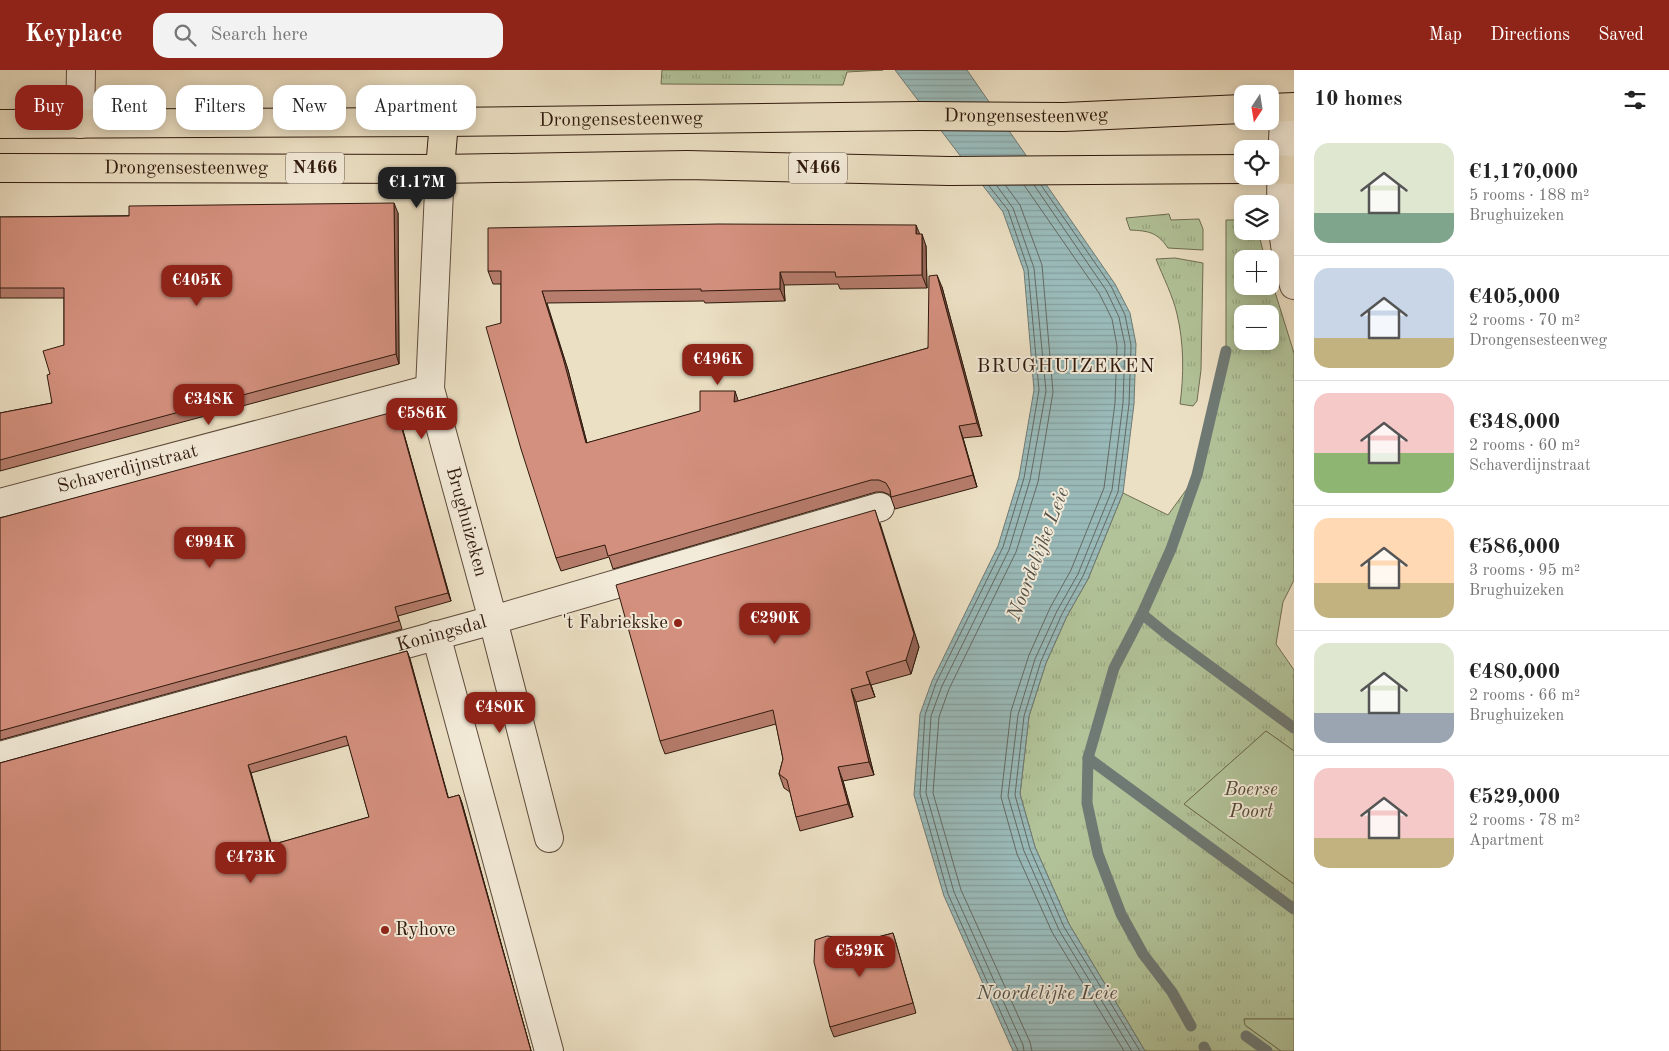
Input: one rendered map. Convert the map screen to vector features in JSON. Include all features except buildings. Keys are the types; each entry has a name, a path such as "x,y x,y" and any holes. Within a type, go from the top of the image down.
{"main road":[{"name":"Drongensesteenweg","path":"476,122 1064,116 1234,109"},
{"name":"Drongensesteenweg","path":"83,124 356,122"},
{"name":"Drongensesteenweg","path":"0,124 15,124"},
{"path":"79,167 80,130"},
{"path":"440,169 443,130"},
{"name":"Drongensesteenweg","path":"0,168 440,169 687,166 949,171 1234,169"}],"street":[{"path":"81,70 81,85"},
{"path":"1283,108 1280,204 1283,238 1294,284"},
{"name":"Brughuizeken","path":"440,169 430,390 493,620 549,838"},
{"name":"Schaverdijnstraat","path":"0,503 430,390"},
{"name":"Koningsdal","path":"0,756 493,620 880,507"},
{"path":"436,635 549,1051"}],"green space":[{"path":"662,70 883,70 847,72 843,85 661,84"},
{"path":"1169,214 1171,220 1199,219 1203,229 1203,250 1168,248 1152,233 1130,230 1126,218"},
{"path":"1226,220 1234,220 1234,240 1260,240 1263,250 1234,250 1234,295 1276,295 1294,353 1294,580 1283,602 1276,644 1294,670 1294,751 1266,731 1184,804 1294,884 1294,1019 1244,1019 1246,1026 1281,1051 1145,1051 1069,924 1035,847 1020,794 1029,716 1046,663 1067,616 1088,579 1123,493 1168,515 1197,475 1226,351"},
{"path":"1175,258 1203,263 1201,370 1197,401 1193,406 1180,404 1183,359 1181,336 1173,300 1156,259"},
{"name":"Boerse Poort","path":"1266,731 1294,751 1294,884 1184,804"},
{"path":"1244,1019 1294,1019 1294,1051 1281,1051 1245,1025"}],"water":[{"name":"Noordelijke Leie","path":"895,70 967,70 1115,284 1130,313 1136,344 1134,404 1123,493 1088,579 1067,616 1046,663 1029,716 1020,794 1035,847 1069,924 1145,1051 1013,1051 944,896 914,795 920,714 932,681 998,546 1019,477 1034,390 1024,271 1003,212"}],"waterway":[{"path":"1191,1026 1172,992 1143,954 1121,914 1098,854 1087,803 1088,758 1114,668 1142,614 1171,549 1197,475 1226,351"},
{"path":"1142,614 1294,728"},
{"path":"1088,758 1294,909"},
{"path":"1246,1036 1267,1051"},
{"path":"1204,1047 1206,1051"}],"place":[{"name":"'t Fabriekske","path":"678,623"},
{"name":"Ryhove","path":"385,930"}],"district":[{"name":"BRUGHUIZEKEN","path":"1066,367"}]}
